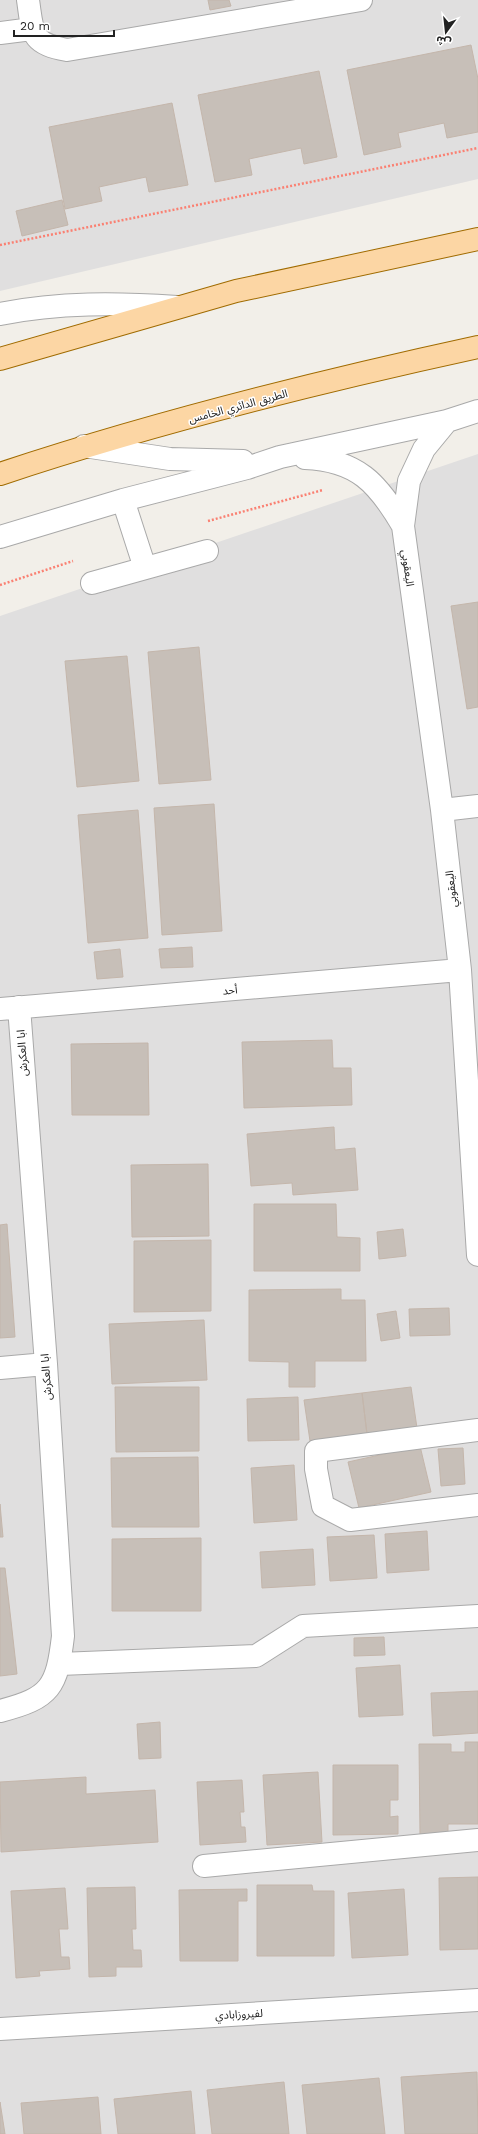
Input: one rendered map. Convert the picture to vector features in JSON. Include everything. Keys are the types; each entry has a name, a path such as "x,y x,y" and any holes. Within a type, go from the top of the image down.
{"main road":[{"path":"0,359 236,291 478,240"},
{"name":"الطريق الدائري الخامس","path":"0,474 84,446 370,370 478,347"}],"street":[{"path":"28,0 32,29 37,40 49,47 67,50 361,0"},
{"path":"0,33 32,29"},
{"path":"0,314 65,305 118,303 178,307"},
{"path":"84,446 170,459 243,461 280,457 447,421 478,410"},
{"name":"اليعقوبي","path":"447,421 424,449 409,482 403,526 442,810 460,970 478,1255"},
{"path":"0,537 123,500 247,468 280,457"},
{"name":"اليعقوبي","path":"280,457 324,459 348,466 368,478 387,498 403,526"},
{"path":"123,500 145,568"},
{"path":"92,583 207,551"},
{"path":"442,810 478,806"},
{"name":"أحد","path":"9,1008 460,970"},
{"name":"ابا العكرش","path":"0,1711 26,1704 50,1689 60,1664 63,1636 46,1364 9,1008"},
{"path":"0,1368 46,1364"},
{"path":"478,1430 316,1451 316,1469 323,1506 350,1520 478,1505"},
{"path":"60,1664 256,1656 304,1626 478,1616"},
{"path":"204,1866 478,1840"},
{"name":"لفيروزابادي","path":"0,2029 478,2000"}],"path":[{"path":"0,245 478,148"}],"shaded area":[{"path":"0,0 478,0 478,179 0,291"},
{"path":"478,454 478,2134 0,2134 0,616"}],"building":[{"path":"208,0 229,0 231,6 210,10"},
{"path":"471,45 478,79 478,132 447,138 444,123 398,133 401,147 364,155 347,70"},
{"path":"319,71 337,157 304,164 301,148 249,159 252,175 215,182 198,95"},
{"path":"172,103 188,185 149,192 146,177 99,187 102,201 65,209 49,127"},
{"path":"62,200 68,225 22,236 16,211"},
{"path":"478,602 478,707 467,709 451,606"},
{"path":"199,647 211,780 159,784 148,652"},
{"path":"127,656 139,781 77,787 65,661"},
{"path":"214,804 222,931 162,935 154,808"},
{"path":"138,810 148,938 88,943 78,815"},
{"path":"192,947 193,967 161,968 159,949"},
{"path":"120,949 123,977 97,979 94,952"},
{"path":"332,1040 333,1068 351,1068 352,1105 244,1108 242,1042"},
{"path":"148,1043 149,1115 72,1115 71,1044"},
{"path":"334,1127 335,1150 355,1148 358,1190 293,1195 292,1183 251,1186 247,1134"},
{"path":"208,1164 209,1236 132,1237 131,1165"},
{"path":"254,1204 336,1204 337,1237 360,1238 360,1271 254,1271"},
{"path":"7,1224 15,1337 0,1338 0,1225"},
{"path":"403,1229 406,1256 379,1259 377,1232"},
{"path":"211,1240 211,1311 134,1312 134,1241"},
{"path":"341,1289 341,1300 365,1300 366,1361 315,1361 315,1387 289,1387 289,1362 249,1361 249,1290"},
{"path":"449,1308 450,1335 410,1336 409,1309"},
{"path":"396,1311 400,1338 381,1341 377,1314"},
{"path":"204,1320 207,1380 112,1384 109,1324"},
{"path":"115,1387 199,1387 199,1451 116,1452"},
{"path":"411,1387 417,1428 367,1434 362,1393"},
{"path":"362,1393 367,1434 310,1441 304,1400"},
{"path":"298,1397 299,1440 248,1441 247,1399"},
{"path":"420,1446 431,1492 359,1508 348,1462"},
{"path":"463,1448 465,1484 441,1486 438,1449"},
{"path":"198,1457 199,1527 112,1527 111,1458"},
{"path":"294,1465 297,1520 254,1523 251,1468"},
{"path":"0,1504 3,1537 0,1537"},
{"path":"427,1531 429,1570 387,1573 385,1534"},
{"path":"374,1535 377,1578 330,1581 327,1537"},
{"path":"201,1538 201,1611 112,1611 112,1539"},
{"path":"313,1549 315,1585 262,1588 260,1552"},
{"path":"0,1568 5,1568 17,1674 0,1676"},
{"path":"384,1637 385,1655 354,1656 354,1638"},
{"path":"400,1665 403,1715 359,1717 356,1668"},
{"path":"478,1691 478,1733 433,1736 431,1693"},
{"path":"160,1722 161,1758 139,1759 137,1724"},
{"path":"465,1742 478,1742 478,1824 448,1824 448,1835 420,1835 419,1744 451,1744 451,1752 465,1752"},
{"path":"333,1765 398,1765 398,1800 390,1800 390,1817 398,1816 398,1834 333,1835"},
{"path":"318,1772 322,1842 267,1845 263,1775"},
{"path":"86,1777 86,1794 155,1790 158,1842 1,1852 0,1782"},
{"path":"242,1780 244,1812 240,1812 241,1827 245,1827 246,1842 200,1845 197,1782"},
{"path":"478,1877 478,1949 440,1950 439,1878"},
{"path":"257,1885 312,1885 313,1891 334,1891 334,1956 257,1956"},
{"path":"135,1887 136,1929 132,1929 133,1950 141,1950 142,1967 116,1967 116,1976 89,1977 87,1888"},
{"path":"65,1888 68,1929 59,1929 61,1957 69,1957 70,1969 39,1971 40,1976 16,1978 11,1891"},
{"path":"247,1889 247,1901 238,1901 238,1961 180,1961 179,1890"},
{"path":"404,1889 408,1955 352,1958 348,1893"},
{"path":"477,2072 478,2134 405,2134 401,2077"},
{"path":"379,2078 385,2134 307,2134 302,2085"},
{"path":"284,2082 289,2134 212,2134 207,2090"},
{"path":"191,2091 195,2134 118,2134 114,2099"},
{"path":"98,2097 101,2134 24,2134 21,2103"},
{"path":"0,2102 5,2134 0,2134"}]}
